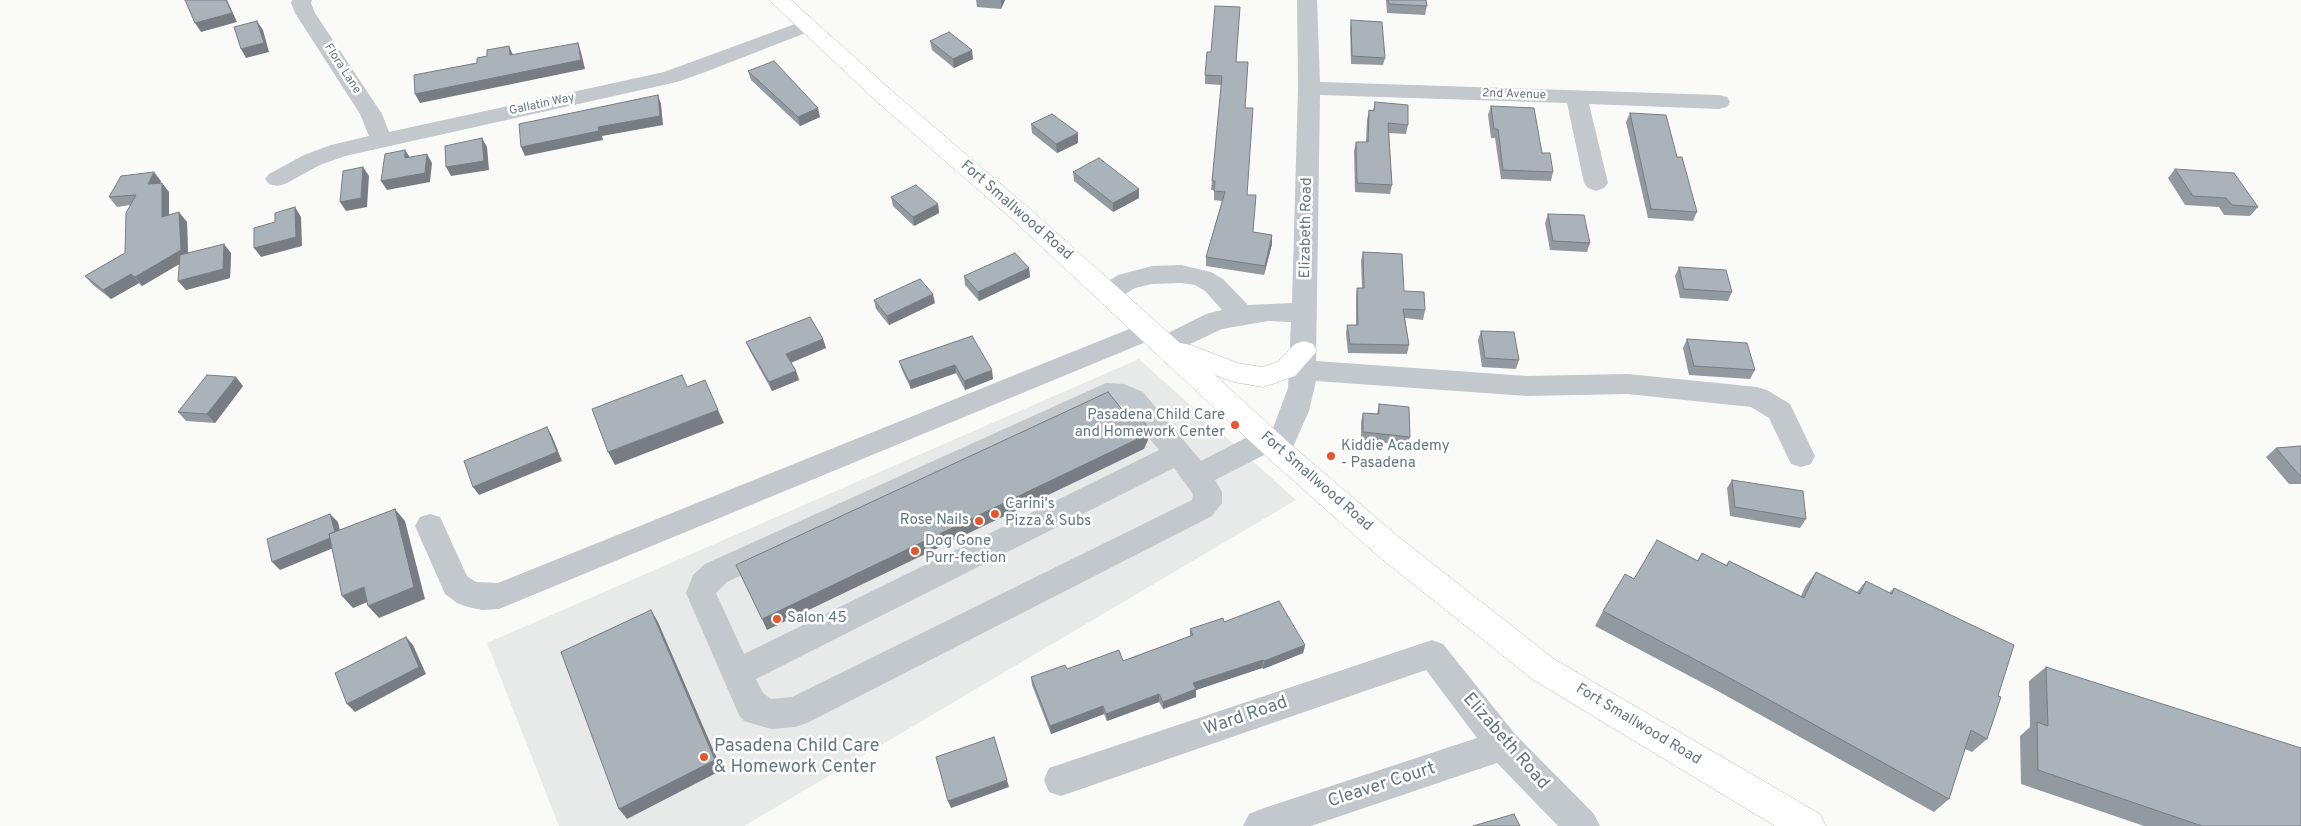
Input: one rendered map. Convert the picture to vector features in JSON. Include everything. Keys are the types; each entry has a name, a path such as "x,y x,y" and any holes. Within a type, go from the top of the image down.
{"main road":[{"name":"Fort Smallwood Road","path":"779,0 1158,338 1272,445 1389,547 1543,669 1808,826"},
{"path":"1158,338 1234,372 1263,377 1304,361"}],"street":[{"path":"280,0 302,2"},
{"name":"Elizabeth Road","path":"1272,445 1295,411 1302,388 1309,88 1307,0"},
{"name":"Flora Lane","path":"302,2 371,114 381,139"},
{"name":"Gallatin Way","path":"277,179 312,160 339,150 381,139 669,77 701,67 806,26"},
{"name":"2nd Avenue","path":"1309,88 1719,102"},
{"path":"1576,97 1596,183"},
{"path":"1108,293 1127,281 1152,275 1181,274 1202,278 1214,285 1242,315"},
{"path":"430,526 456,586 468,594 482,597 500,596 1158,338 1242,315 1268,312 1305,312"},
{"path":"1304,361 1527,386 1628,384 1757,397 1780,410 1802,456"},
{"path":"1106,393 1124,394 1133,399 1178,453 1208,492 1207,503 1202,508 795,712 771,714 756,710 751,704 701,593 704,584 716,573 1106,393"},
{"path":"1197,476 1272,445"},
{"path":"737,673 1178,453"},
{"name":"Elizabeth Road","path":"1432,654 1503,745 1582,826"},
{"name":"Ward Road","path":"1061,780 1432,654"},
{"name":"Cleaver Court","path":"1261,826 1503,745"}],"shaded area":[{"path":"1139,359 1296,500 744,826 559,826 487,643"}],"building":[{"path":"185,0 226,0 232,13 195,23"},
{"path":"1388,0 1426,0 1427,6 1389,4"},
{"path":"1215,6 1240,7 1236,62 1248,62 1245,108 1253,108 1247,195 1256,195 1253,232 1272,235 1265,266 1206,257 1225,192 1214,191 1215,181 1212,181 1222,76 1205,75 1207,52 1211,52"},
{"path":"1351,20 1382,22 1385,58 1352,56"},
{"path":"257,21 264,43 241,49 234,27"},
{"path":"949,32 972,50 953,59 930,41"},
{"path":"578,43 581,60 415,94 414,75 477,63 477,58 487,56 487,50 509,46 510,55"},
{"path":"774,61 818,108 798,117 748,71"},
{"path":"658,95 660,116 598,127 599,131 521,147 519,124"},
{"path":"1375,102 1408,105 1408,125 1388,123 1392,185 1357,183 1356,142 1368,142 1369,110 1374,111"},
{"path":"1491,106 1534,108 1542,153 1550,153 1553,172 1503,170 1498,129 1494,129"},
{"path":"1630,113 1666,115 1677,157 1682,157 1697,212 1651,209"},
{"path":"1052,114 1078,133 1056,144 1031,124"},
{"path":"482,138 484,161 446,167 445,146"},
{"path":"405,150 405,158 427,154 425,173 381,181 385,154"},
{"path":"1099,158 1139,189 1113,203 1073,172"},
{"path":"363,167 361,198 340,202 343,171"},
{"path":"2175,169 2234,173 2258,207 2232,205 2226,198 2193,196"},
{"path":"154,172 148,184 162,183 162,217 179,212 181,250 135,277 131,274 103,290 85,276 125,253 126,213 136,195 109,197 121,176"},
{"path":"916,185 938,204 913,217 891,197"},
{"path":"295,207 296,237 254,248 254,228 275,222 275,213"},
{"path":"1548,214 1584,215 1590,243 1553,241"},
{"path":"224,244 223,269 178,281 180,255"},
{"path":"1363,252 1402,254 1404,291 1424,292 1425,310 1403,309 1409,345 1350,344 1347,325 1358,325 1357,288 1364,288"},
{"path":"1015,253 1029,268 978,292 964,276"},
{"path":"1679,267 1726,270 1732,292 1684,289"},
{"path":"920,279 933,294 887,316 874,300"},
{"path":"810,317 823,339 786,354 796,371 769,382 746,342"},
{"path":"1481,331 1514,332 1519,360 1485,358"},
{"path":"972,336 992,370 964,381 955,365 909,381 899,361"},
{"path":"1687,339 1747,343 1755,370 1694,366"},
{"path":"207,375 236,377 207,414 178,412"},
{"path":"682,375 687,387 705,380 718,410 608,452 592,409"},
{"path":"1108,392 1128,417 1139,417 1148,427 1144,436 762,619 736,565"},
{"path":"1379,404 1409,407 1410,437 1363,432 1363,413 1379,414"},
{"path":"547,427 557,452 473,487 464,461"},
{"path":"2301,446 2301,476 2300,476 2276,448"},
{"path":"1732,480 1803,491 1806,519 1735,507"},
{"path":"395,509 414,587 368,606 364,587 342,596 329,534"},
{"path":"330,514 335,532 329,534 330,538 272,562 267,539"},
{"path":"1657,540 1698,561 1702,553 1727,566 1729,561 1804,598 1816,572 1860,594 1866,581 1892,594 1894,588 2014,645 1998,696 2001,697 1987,739 1971,730 1949,799 1726,676 1603,611 1625,574 1634,579"},
{"path":"1279,601 1305,645 1264,661 1193,683 1196,689 1163,702 1159,694 1106,714 1103,706 1050,726 1031,677 1065,665 1067,669 1119,650 1123,661 1193,635 1190,629 1223,618 1224,622"},
{"path":"651,610 715,760 619,809 561,652"},
{"path":"406,637 419,667 347,704 335,673"},
{"path":"2046,667 2301,748 2301,826 2202,826 2038,770 2037,722 2048,726"},
{"path":"994,737 1007,780 948,801 936,757"},
{"path":"1514,814 1520,826 1473,826"}],"place":[{"name":"Pasadena Child Care and Homework Center","path":"1235,425"},
{"name":"Kiddie Academy - Pasadena","path":"1331,456"},
{"name":"Carini's Pizza & Subs","path":"995,514"},
{"name":"Rose Nails","path":"979,521"},
{"name":"Dog Gone Purr-fection","path":"915,551"},
{"name":"Salon 45","path":"777,619"},
{"name":"Pasadena Child Care & Homework Center","path":"704,757"}]}
